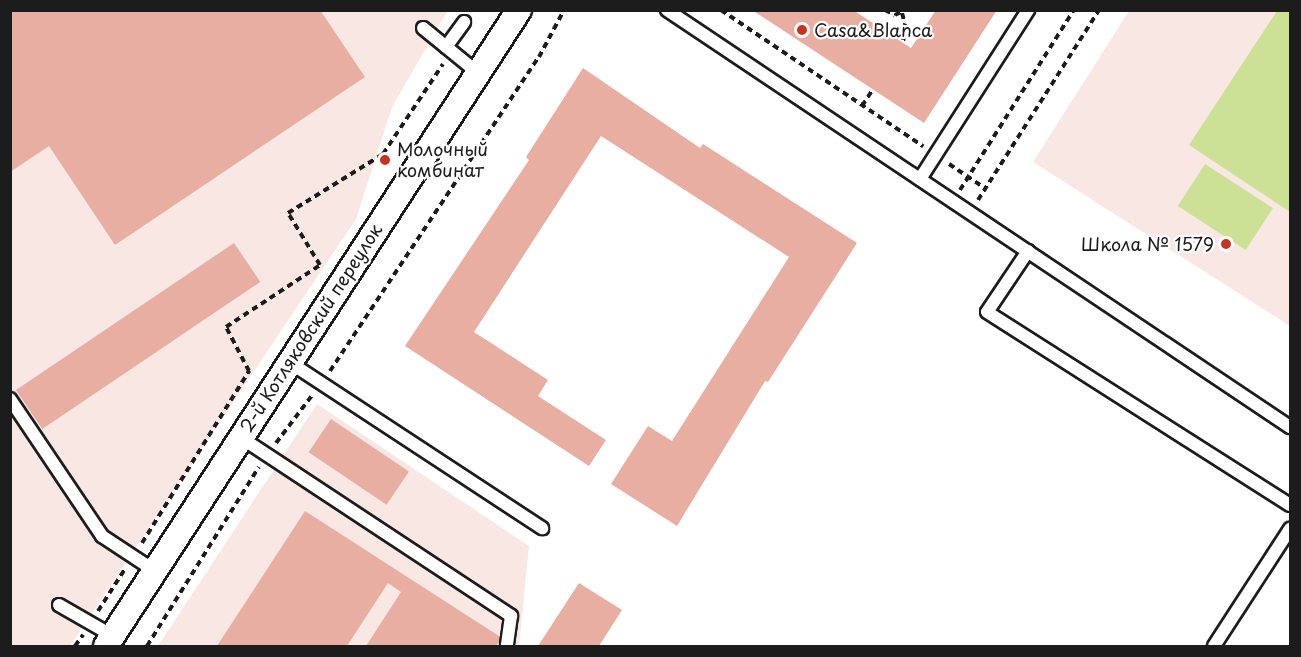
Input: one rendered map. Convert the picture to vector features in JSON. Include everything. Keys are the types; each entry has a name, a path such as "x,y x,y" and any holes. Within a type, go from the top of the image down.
{"street":[{"name":"2-й Котляковский переулок","path":"110,641 240,437 519,10"}],"lane":[{"path":"667,10 1290,427"},
{"path":"920,179 1028,10"},
{"path":"449,49 464,22"},
{"path":"423,28 478,73"},
{"path":"1028,251 987,312 1290,505"},
{"path":"289,362 542,528"},
{"path":"10,399 102,536 155,571"},
{"path":"240,437 511,616 507,646"},
{"path":"1214,646 1290,530"},
{"path":"59,605 91,621 110,641"}],"path":[{"path":"147,646 267,454 322,383 539,57 564,10"},
{"path":"721,10 986,189 1099,10"},
{"path":"885,10 903,12 903,43"},
{"path":"953,201 1074,10"},
{"path":"75,646 249,371 226,327 320,265 288,213 382,154 449,49"},
{"path":"862,106 873,89"}],"shaded area":[{"path":"10,11 447,12 392,107 356,219 70,646 11,646"},
{"name":"Школа № 1579","path":"1129,11 1290,11 1290,326 1033,162"},
{"path":"317,404 529,546 519,646 158,646"}],"green space":[{"path":"1277,11 1290,11 1290,212 1189,145"},
{"path":"1205,164 1273,208 1246,250 1178,206"}],"building":[{"path":"10,10 320,10 365,77 115,245 49,146 10,172"},
{"path":"752,10 853,10 911,48 936,10 997,10 924,123"},
{"path":"583,68 700,148 703,144 857,243 768,382 765,381 677,526 611,484 648,426 672,441 789,257 601,136 474,332 548,380 538,396 606,440 589,466 405,346 529,160 526,157"},
{"path":"234,243 260,282 42,429 16,390"},
{"path":"331,419 409,472 387,505 309,452"},
{"path":"305,511 502,638 496,646 366,646 401,592 388,583 347,646 217,646"},
{"path":"579,583 622,610 599,646 538,646"}],"place":[{"name":"Casa&Blanca","path":"802,30"},
{"name":"Молочный комбинат","path":"385,160"},
{"name":"Школа № 1579","path":"1226,244"}]}
